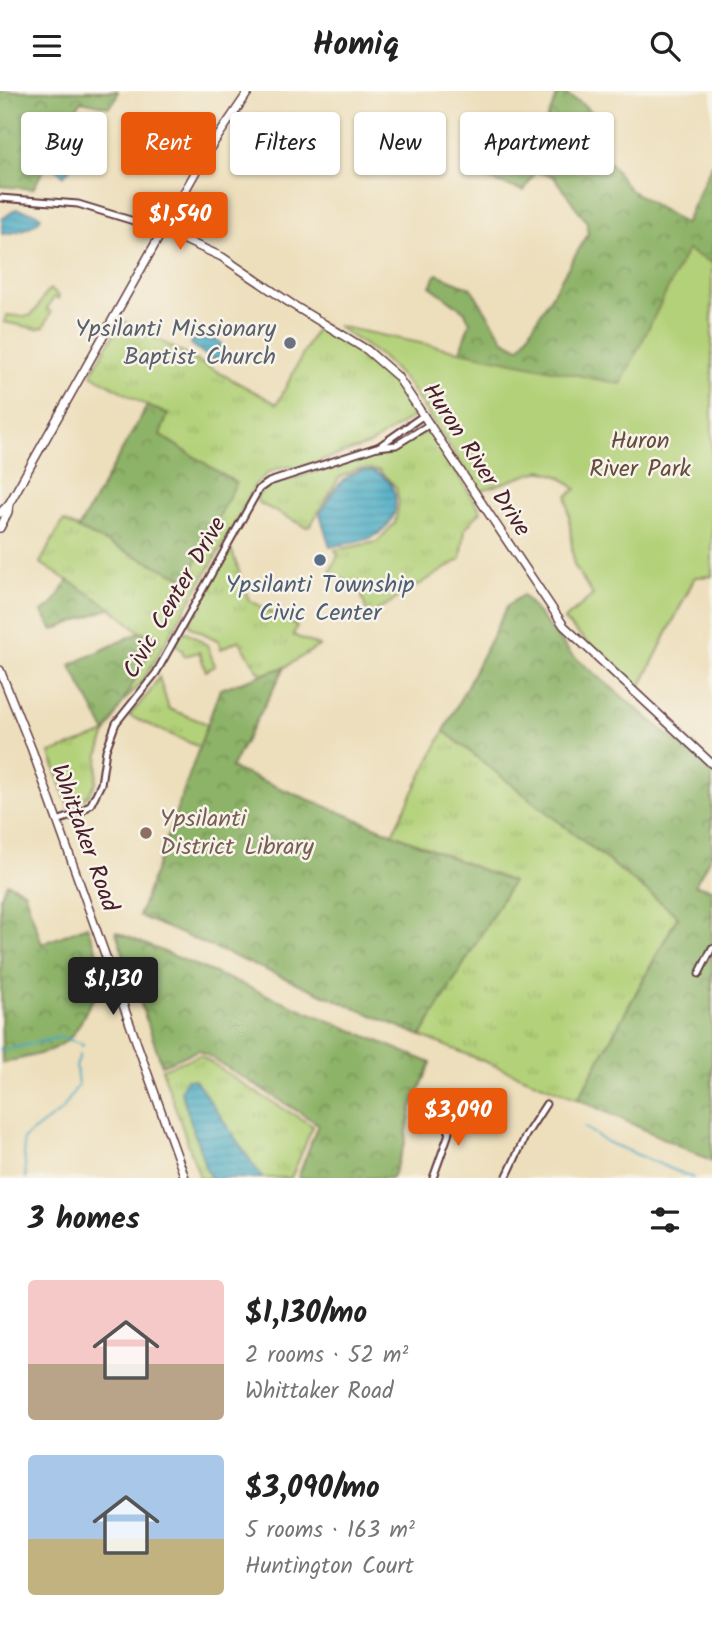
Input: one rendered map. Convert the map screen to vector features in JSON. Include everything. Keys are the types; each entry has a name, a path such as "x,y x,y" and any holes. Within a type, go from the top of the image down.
{"main road":[{"path":"0,513 9,504 205,156 249,91"},
{"name":"Huron River Drive","path":"163,230 224,258 293,305 367,350 397,376 564,626 712,764"},
{"path":"0,527 9,504"},
{"name":"Whittaker Road","path":"0,670 185,1178"}],"street":[{"path":"0,198 78,204 163,230"},
{"name":"Civic Center Drive","path":"377,447 424,415"},
{"name":"Civic Center Drive","path":"57,821 80,813 91,804 101,784 106,750 116,723 156,673 259,489 269,482 377,447 397,445 430,424"},
{"path":"699,974 712,948"},
{"path":"506,1178 546,1104"},
{"path":"433,1178 448,1136 453,1110"}],"green space":[{"path":"0,91 118,91 116,99 109,107 81,101 75,112 21,112 21,175 41,175 33,189 0,186"},
{"name":"Huron River Park","path":"559,91 580,102 592,112 550,112"},
{"name":"Huron River Park","path":"712,163 712,576 695,577 638,691 564,620 593,595 574,565 567,496 576,489 565,480 546,472 528,474 495,486 475,384 460,351 470,322 464,311 430,286 437,274 471,288 504,340 519,348 588,234 587,222 553,176 548,175 614,175 614,168 629,189 685,224"},
{"name":"Huron River Park","path":"479,175 533,175 524,191"},
{"name":"Huron River Park","path":"687,250 712,263 712,576 695,577 638,691 564,620 593,595 574,565 567,496 576,489 561,477 542,470 479,491 408,384 382,357 337,326 621,384"},
{"path":"50,289 59,296 58,299 54,297 47,309 51,312 44,327 37,329 4,322 7,315 24,317 32,314"},
{"path":"122,320 277,404 319,323 366,352 395,381 415,412 412,417 371,444 296,469 290,466 269,472 255,485 230,533 142,682 121,704 157,635 140,632 111,608 40,563 63,521 186,579 236,483 159,435 168,414 147,406 91,374"},
{"path":"147,406 168,414 160,435 236,483 187,580 78,529"},
{"path":"424,432 433,436 481,511 465,529 461,559 368,616 359,586 330,572 338,555 335,550 377,542 395,523 399,503 396,487 379,470 357,469 339,478 310,526 306,527 259,503 256,498 266,487 400,447"},
{"path":"229,551 232,551 249,600 297,626 293,635 319,646 285,667 263,675 239,640 221,649 219,641 191,627 189,621"},
{"path":"68,580 111,608 53,630 42,612 52,605"},
{"path":"523,595 571,654 712,771 712,854 695,885 712,889 712,1161 578,1099 678,916 444,731 508,605"},
{"path":"140,632 159,635 106,733 70,665"},
{"path":"187,632 207,645 215,666 206,671 199,652 184,656 175,644 181,633"},
{"path":"285,667 231,768 512,882 421,1036 139,916 220,689"},
{"path":"159,677 169,709 208,724 199,747 129,716"},
{"path":"444,731 678,916 578,1099 421,1036 512,882 392,834"},
{"path":"106,733 99,753 96,782 89,795 69,809 50,753"},
{"path":"7,883 24,891 42,944 87,926 111,987 95,998 67,1041 40,1054 2,1063 0,898"},
{"path":"116,932 431,1063 411,1109 405,1143 392,1178 298,1178 318,1124 199,1050 162,1065"},
{"path":"200,1055 313,1126 291,1178 200,1178 162,1069"}],"water":[{"path":"16,209 41,217 24,229 2,234 2,219"},
{"path":"196,331 220,342 223,350 220,358 212,360 191,344"},
{"path":"362,470 374,471 390,483 396,502 390,522 377,535 330,547 320,514 342,482"},
{"path":"186,1079 195,1080 202,1089 262,1178 212,1178 207,1172 181,1091"}],"waterway":[{"path":"0,1049 61,1037 83,1044 82,1046"},
{"path":"26,1178 23,1139 62,1110 78,1085 76,1067 80,1054"},
{"path":"584,1127 605,1141 693,1178"}],"place":[{"name":"Ypsilanti Missionary Baptist Church","path":"290,343"},
{"name":"Ypsilanti Township Civic Center","path":"320,560"},
{"name":"Ypsilanti District Library","path":"146,833"}]}
